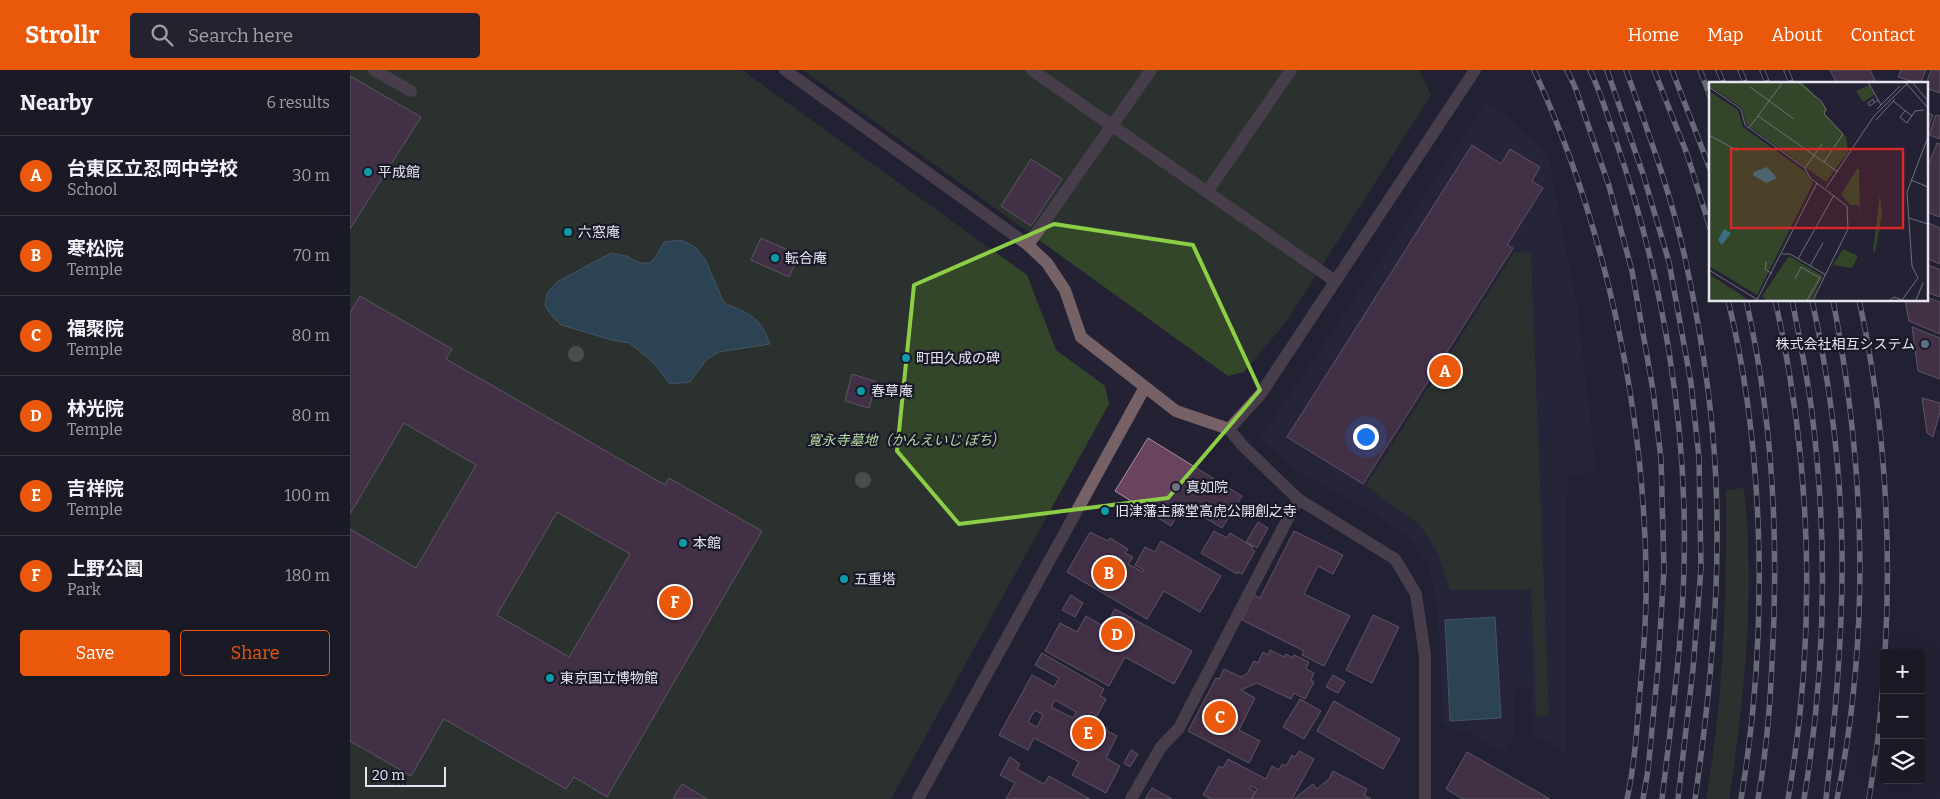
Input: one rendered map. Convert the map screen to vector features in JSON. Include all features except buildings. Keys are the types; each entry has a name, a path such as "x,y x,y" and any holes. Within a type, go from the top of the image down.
{"street":[{"path":"374,70 411,91"},
{"path":"785,70 1028,245 1047,263 1065,290 1081,337 1176,411 1229,429 1242,445 1298,499 1395,558 1416,594 1425,656 1425,799"},
{"path":"1032,70 1335,280"},
{"path":"1028,245 1151,70"},
{"path":"1207,192 1291,70"},
{"path":"1229,429 1260,395 1475,70"},
{"path":"918,799 1145,387"},
{"path":"1131,799 1161,747 1179,728 1298,499"}],"highlighted area":[{"path":"1054,224 1193,245 1260,390 1168,498 959,524 897,451 914,285"}],"shaded area":[{"path":"1487,101 1547,151 1577,305 1596,469 1567,477 1566,752 1533,735 1531,687 1513,689 1515,735 1504,753 1466,730 1455,730 1444,724 1437,603 1429,564 1409,538 1369,510 1298,471 1261,438"}],"green space":[{"name":"寛永寺墓地（かんえいじ ぼち)","path":"350,70 742,70 1027,275 1056,350 1105,386 1109,404 891,799 350,799"},
{"path":"803,70 1419,70 1431,95 1286,322 1244,372 1228,376"},
{"path":"1531,252 1549,716 1536,717 1531,589 1450,590 1438,553 1419,524 1366,486 1514,253"},
{"path":"1744,488 1749,566 1747,644 1740,722 1729,799 1706,799 1721,684 1725,606 1726,490"}],"water":[{"path":"681,240 695,247 705,259 724,303 753,317 762,327 770,344 719,352 707,359 690,382 670,384 652,361 629,343 561,325 551,315 545,305 547,293 557,282 611,253 626,256 640,263 650,263 664,242"},
{"path":"1495,617 1501,718 1450,721 1445,620"}],"railway":[{"path":"1534,70 1559,128 1581,189 1599,251 1615,314 1628,378 1637,442 1643,506 1646,599 1637,731 1627,799"},
{"path":"1567,70 1575,87 1609,186 1632,271 1653,390 1661,459 1664,569 1658,667 1648,770 1643,799"},
{"path":"1590,70 1601,96 1633,193 1647,245 1659,298 1677,407 1684,515 1683,598 1679,656 1662,799"},
{"path":"1607,70 1643,174 1669,262 1691,383 1699,458 1701,568 1693,669 1678,799"},
{"path":"1626,70 1658,163 1679,234 1698,324 1712,424 1716,491 1716,592 1708,697 1695,799"},
{"path":"1654,70 1687,154 1709,225"},
{"path":"1672,70 1709,166"},
{"path":"1700,70 1709,93"},
{"path":"1718,70 1723,82"},
{"path":"1740,70 1745,82"},
{"path":"1762,70 1767,82"},
{"path":"1786,70 1791,82"},
{"path":"1728,301 1741,360 1750,422 1756,485 1759,549 1759,613 1756,676 1750,739 1741,799"},
{"path":"1746,301 1755,345 1768,435 1774,526 1775,572 1771,680 1769,714 1758,799"},
{"path":"1775,301 1797,424 1803,486 1806,549 1803,675 1788,799"},
{"path":"1792,301 1811,405 1820,503 1822,553 1822,602 1817,701 1804,799"},
{"path":"1812,301 1824,362 1837,457 1842,552 1840,645 1826,799"},
{"path":"1833,301 1852,425 1860,550 1855,674 1848,736 1837,799"},
{"path":"1859,301 1875,386 1884,475 1887,565 1885,649"},
{"path":"1869,799 1882,694"}],"place":[{"name":"平成館","path":"368,172"},
{"name":"六窓庵","path":"568,232"},
{"name":"転合庵","path":"775,258"},
{"name":"株式会社相互システム","path":"1925,344"},
{"name":"町田久成の碑","path":"906,358"},
{"name":"台東区立忍岡中学校","path":"1445,371"},
{"name":"春草庵","path":"861,391"},
{"name":"真如院","path":"1176,487"},
{"name":"旧津藩主藤堂高虎公開創之寺","path":"1105,511"},
{"name":"本館","path":"683,543"},
{"name":"寒松院","path":"1109,573"},
{"name":"五重塔","path":"844,579"},
{"name":"上野公園","path":"675,602"},
{"name":"林光院","path":"1117,634"},
{"name":"東京国立博物館","path":"550,678"},
{"name":"福聚院","path":"1220,717"},
{"name":"吉祥院","path":"1088,733"}]}
